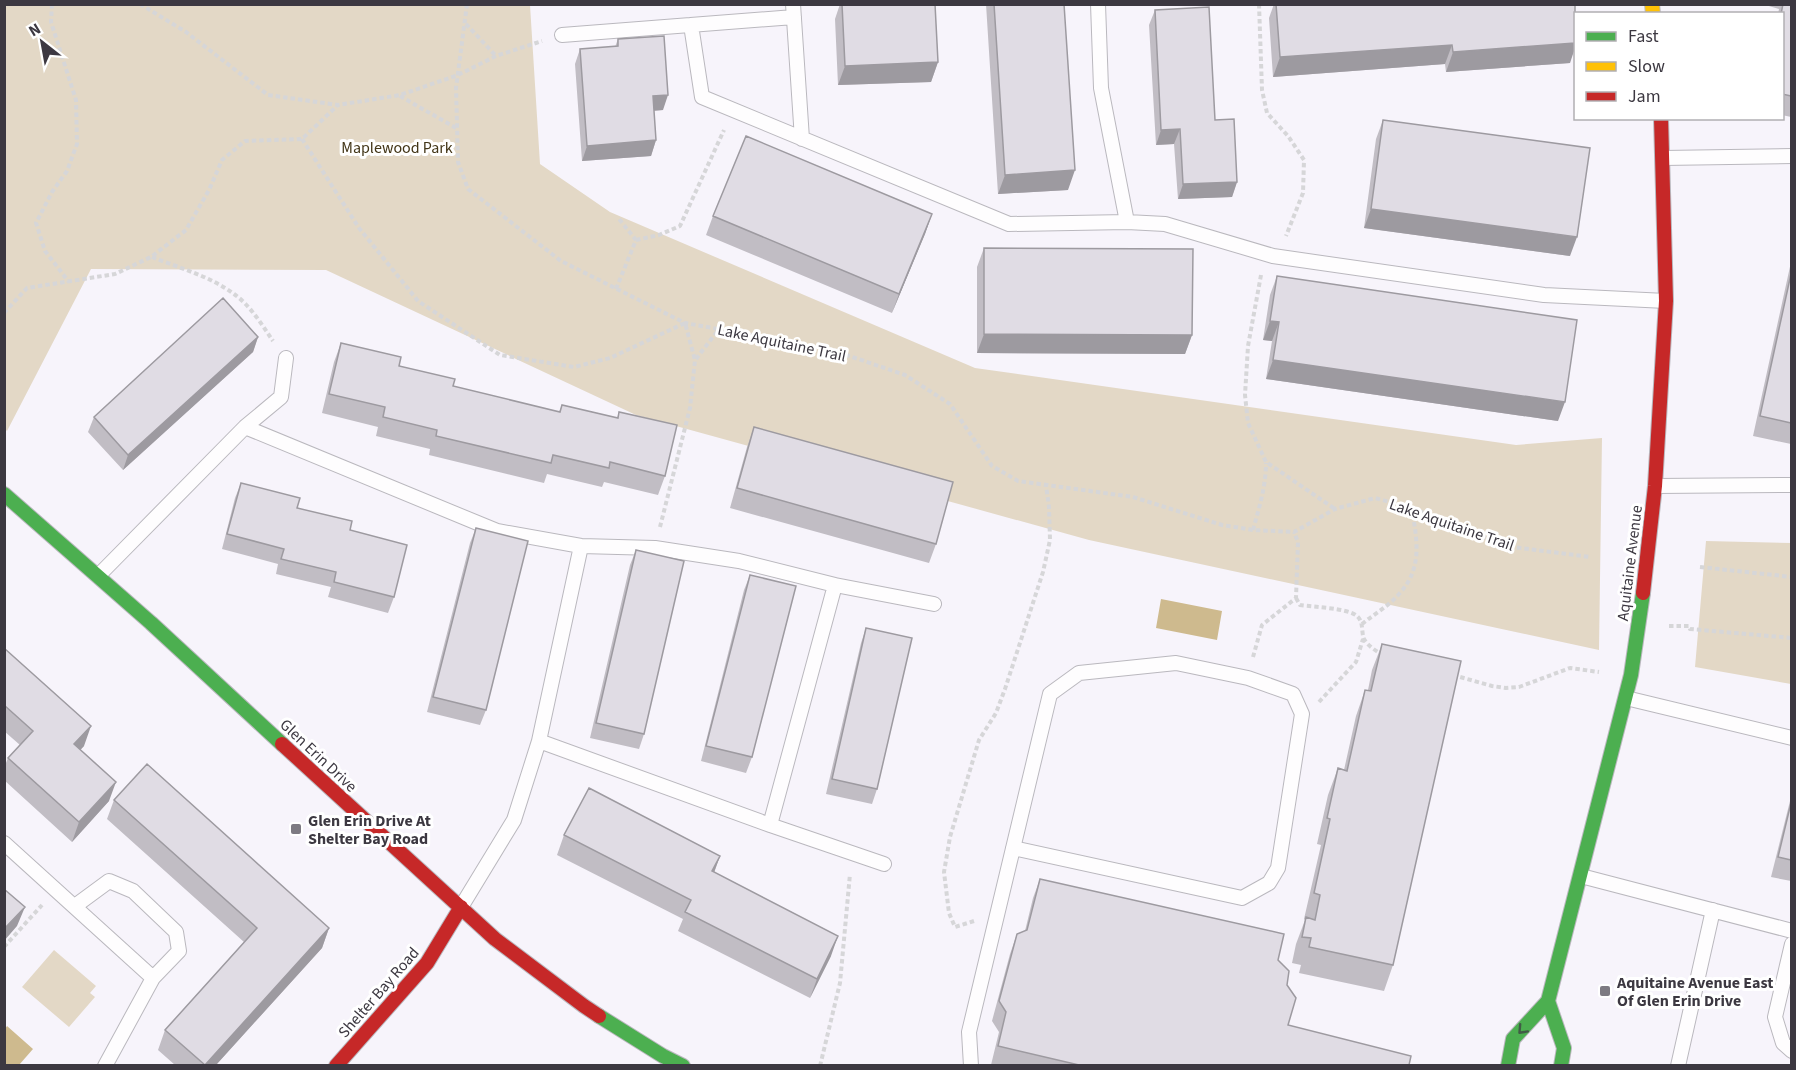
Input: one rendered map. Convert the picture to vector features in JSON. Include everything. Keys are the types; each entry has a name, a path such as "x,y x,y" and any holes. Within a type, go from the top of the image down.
{"street":[{"name":"Aquitaine Avenue","path":"1508,1065 1513,1039 1548,1001 1631,675 1655,486 1666,301 1660,120"},
{"name":"Glen Erin Drive","path":"4,494 98,576 495,939 584,1006 663,1056 682,1065"},
{"name":"Shelter Bay Road","path":"336,1065 427,963 460,907"},
{"path":"1548,1001 1564,1048 1561,1065"}],"lane":[{"path":"1098,4 1101,88 1127,222"},
{"path":"562,35 691,25 793,11 802,138"},
{"path":"691,25 702,97 1009,224 1127,222 1165,224 1273,256 1544,295 1666,301"},
{"path":"1663,159 1791,156"},
{"path":"98,576 245,427 281,397 286,358"},
{"path":"245,427 497,531 581,546 655,548 739,561 836,585 934,604"},
{"path":"1655,486 1791,485"},
{"path":"460,907 514,820 539,741 581,546"},
{"path":"770,825 836,585"},
{"path":"971,1065 969,1032 1012,848 1050,694 1079,673 1176,663 1248,678 1293,694 1302,714 1278,868 1269,884 1242,898 1012,848"},
{"path":"1626,698 1791,738"},
{"path":"539,741 884,864"},
{"path":"4,843 153,978"},
{"path":"1581,876 1791,931"},
{"path":"75,906 109,881 133,891 177,932 179,951 153,978 105,1065"},
{"path":"1678,1065 1713,910"},
{"path":"1791,944 1775,1017 1783,1043 1791,1051"}],"path":[{"path":"51,4 51,22 76,100 77,144 67,171 52,192 36,223 45,251 69,282"},
{"path":"141,4 186,32 268,95 338,105 400,96 458,75 496,56 562,35"},
{"name":"Lake Aquitaine Trail","path":"467,4 456,87 458,162 468,189 561,261 685,323 829,349 905,375 950,404 992,465 1018,481 1133,497 1222,525 1253,530 1294,532 1335,509 1375,498 1412,508 1505,546 1590,557"},
{"path":"465,23 496,56"},
{"path":"400,96 457,128"},
{"path":"4,313 27,288 115,274 151,257 186,230 209,190 222,159 245,141 302,139 338,105"},
{"path":"636,240 659,235 680,226 734,110"},
{"path":"302,139 359,228 418,301 500,355 574,367 610,358 685,323 695,360 690,408 655,548"},
{"path":"619,219 636,240"},
{"path":"616,289 636,240"},
{"path":"151,257 212,280 235,294 286,358"},
{"path":"695,360 719,329"},
{"path":"1253,530 1263,494 1266,462"},
{"path":"997,915 955,927 949,913 944,872 950,837 979,740 996,713 1043,572 1050,540 1046,485"},
{"path":"1362,624 1399,595 1412,575 1417,561 1417,548 1412,508"},
{"path":"1294,532 1298,542 1296,598 1300,605 1345,611 1357,615 1362,624 1363,638 1356,662 1323,699 1302,714"},
{"path":"1700,567 1791,577"},
{"path":"1248,678 1262,625 1296,598"},
{"path":"1638,623 1689,626 1690,629 1791,638"},
{"path":"1363,638 1372,649 1386,657"},
{"path":"1446,673 1506,688 1519,687 1570,668 1631,675"},
{"path":"820,1065 840,983 852,853"},
{"path":"4,947 56,889"}],"green space":[{"name":"Maplewood Park","path":"5,5 530,5 540,164 610,212 975,368 1516,445 1602,438 1599,650 1089,540 636,415 326,270 91,269 7,431 5,429"},
{"path":"1706,541 1791,543 1791,684 1695,667"},
{"path":"54,950 96,986 90,993 95,997 69,1027 22,987"}],"shaded area":[{"path":"1161,599 1222,611 1217,640 1156,628"},
{"path":"7,1026 33,1049 19,1065 5,1065 5,1029"}],"building":[{"path":"842,4 935,4 938,62 845,66"},
{"path":"994,4 1064,4 1075,170 1005,175"},
{"path":"1276,4 1575,4 1574,43 1453,52 1452,45 1280,57"},
{"path":"1783,4 1791,4 1791,96 1784,94 1784,12 1781,12"},
{"path":"1209,7 1215,120 1234,119 1237,182 1183,184 1180,129 1161,130 1155,10"},
{"path":"664,36 668,95 653,96 656,140 587,146 580,49 618,46 618,39"},
{"path":"1383,120 1590,148 1577,237 1371,209"},
{"path":"746,136 932,214 899,294 713,216"},
{"path":"984,248 1193,249 1192,335 984,334"},
{"path":"1791,274 1791,423 1760,416"},
{"path":"1277,276 1577,320 1565,402 1273,360 1279,322 1270,321"},
{"path":"223,298 258,337 128,455 94,417"},
{"path":"341,343 401,357 399,366 455,379 453,386 560,412 562,405 618,418 619,412 677,425 665,476 610,462 609,468 553,455 551,463 436,436 437,430 383,417 385,407 329,394"},
{"path":"754,427 953,482 936,544 737,488"},
{"path":"241,483 300,498 297,508 352,521 350,530 407,545 394,597 334,582 336,572 281,559 284,549 227,534"},
{"path":"476,528 528,541 486,710 433,697"},
{"path":"636,550 684,561 644,734 596,723"},
{"path":"750,575 796,586 752,757 706,746"},
{"path":"866,628 912,638 877,789 832,779"},
{"path":"1382,644 1461,661 1393,965 1309,947 1311,938 1302,937 1306,917 1315,920 1320,895 1314,893 1338,768 1347,771 1365,690 1371,691"},
{"path":"4,648 91,726 74,744 116,782 79,822 8,758 33,731 4,705"},
{"path":"147,764 329,928 205,1065 165,1030 257,928 114,800"},
{"path":"589,788 720,856 712,871 838,936 817,979 685,912 691,900 564,835"},
{"path":"1791,803 1791,860 1778,857"},
{"path":"1040,879 1284,934 1278,960 1289,971 1287,985 1296,998 1288,1025 1411,1056 1409,1065 1079,1065 998,1046 1006,1012 999,1001 1017,934 1027,930"},
{"path":"4,889 25,907 4,929"}],"traffic: fast":[{"path":"4,494 151,623 282,744"},
{"path":"1508,1066 1513,1039 1548,1001 1631,675 1643,593"},
{"path":"1548,1001 1564,1048 1561,1066"},
{"path":"599,1016 683,1066"}],"traffic: slow":[{"path":"1652,4 1653,12"}],"traffic: jam":[{"path":"1643,593 1655,486 1666,301 1661,120"},
{"path":"282,744 495,939 599,1016"},
{"path":"336,1066 427,963 461,907"}],"place":[{"name":"Glen Erin Drive At Shelter Bay Road","path":"296,829"},
{"name":"Aquitaine Avenue East Of Glen Erin Drive","path":"1605,991"}]}
